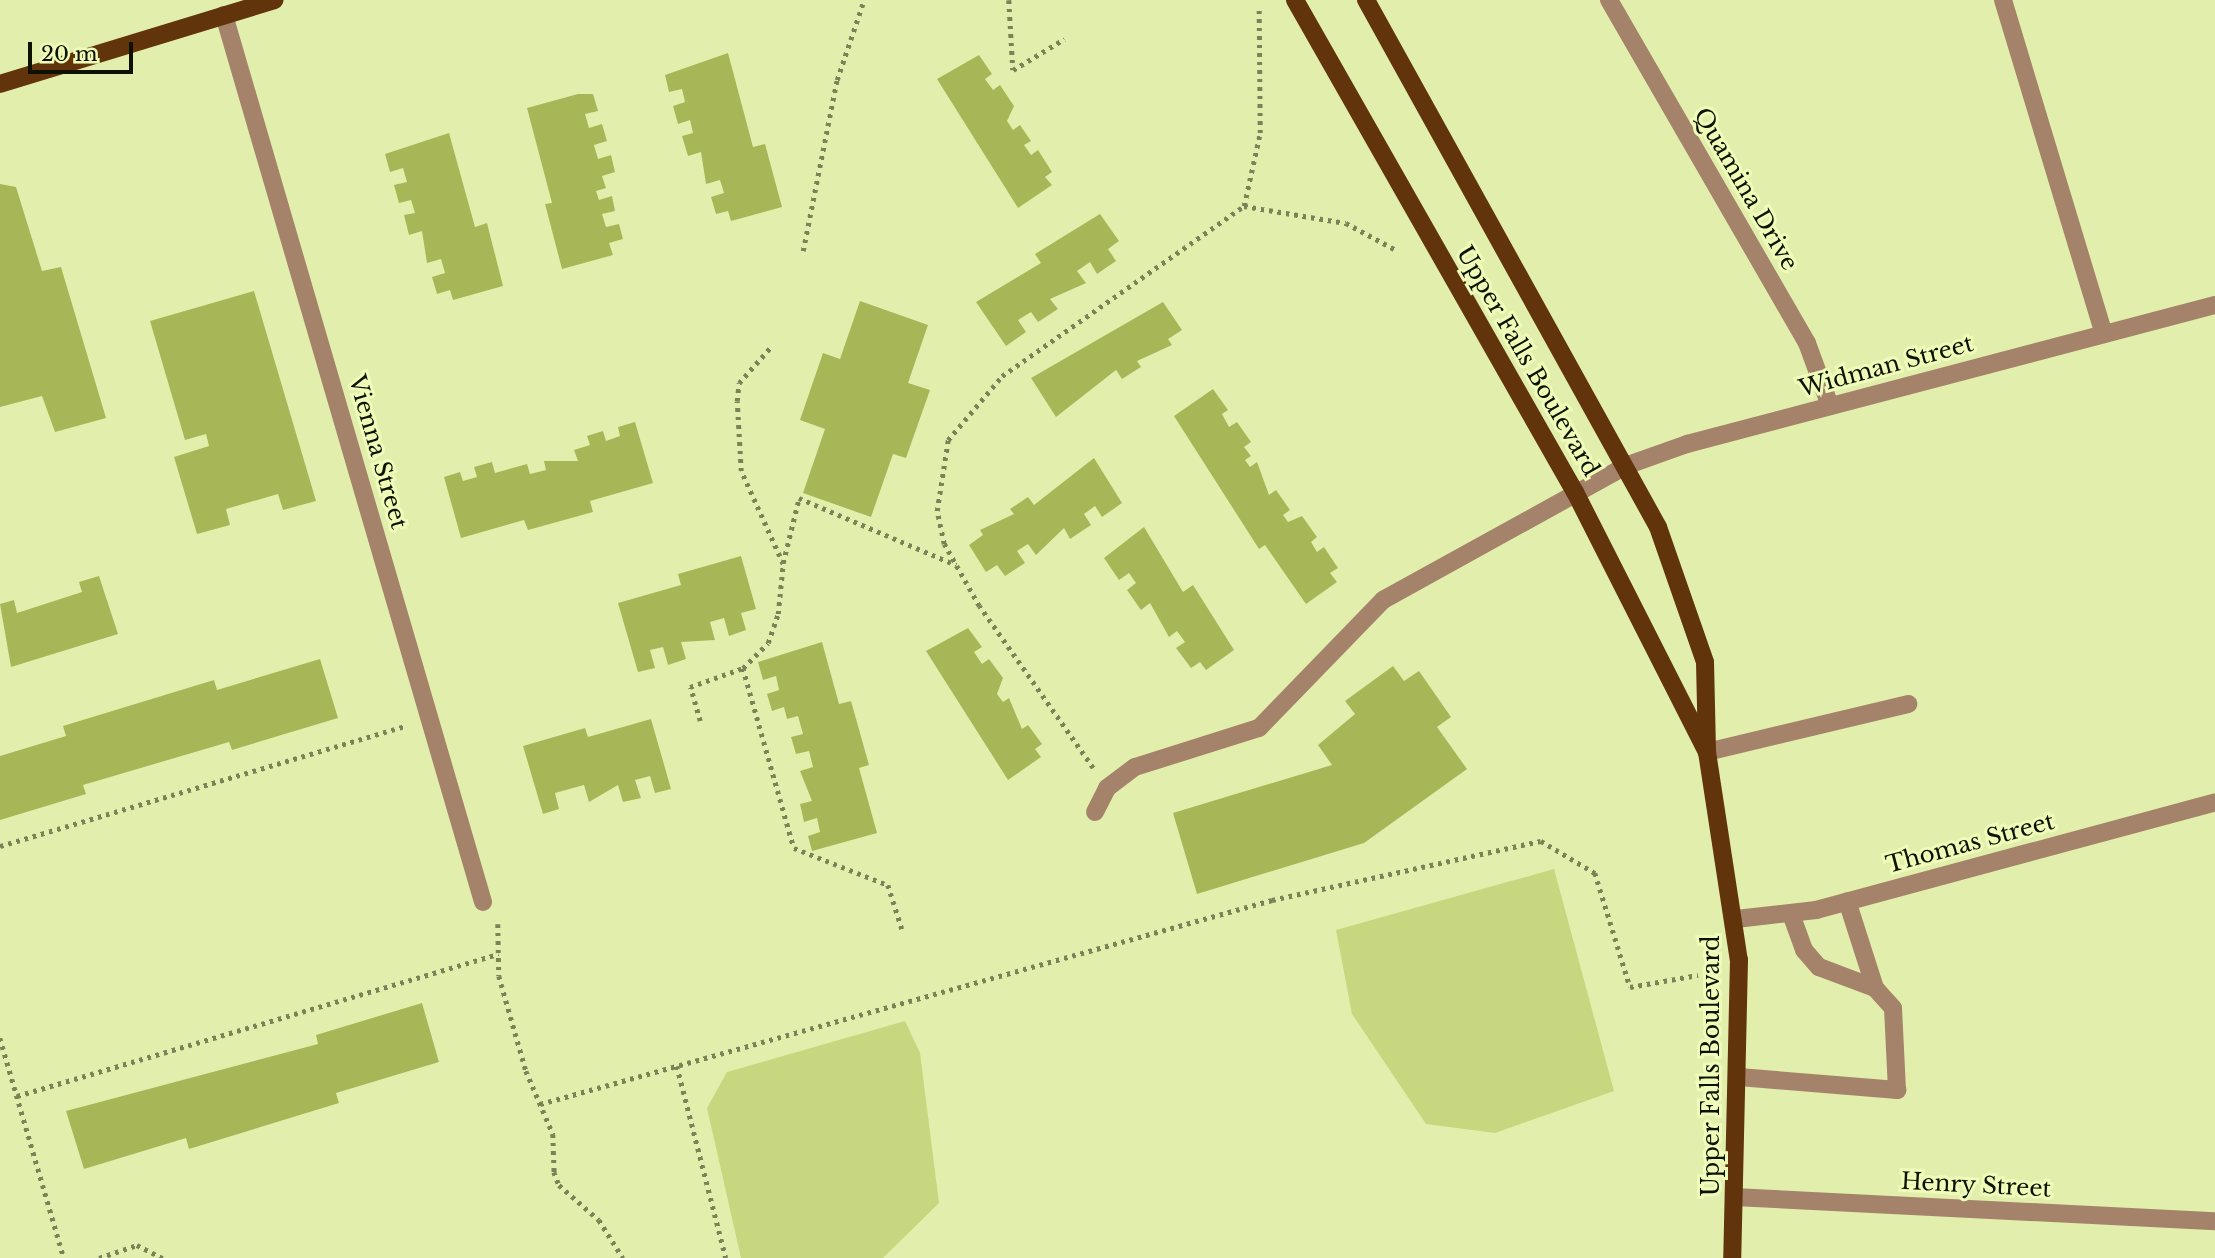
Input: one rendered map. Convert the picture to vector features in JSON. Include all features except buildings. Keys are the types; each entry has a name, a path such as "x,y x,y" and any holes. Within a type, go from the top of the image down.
{"main road":[{"path":"0,84 274,0"},
{"name":"Upper Falls Boulevard","path":"1296,0 1575,492 1707,752"},
{"name":"Upper Falls Boulevard","path":"1366,0 1629,465 1700,640 1709,696 1707,752 1736,919 1739,1077 1732,1258"}],"street":[{"name":"Quamina Drive","path":"1609,0 1807,344 1830,406"},
{"path":"2003,0 2104,334"},
{"name":"Vienna Street","path":"224,15 490,908"},
{"name":"Widman Street","path":"1107,788 1135,767 1259,728 1383,600 1575,492 1629,465 1830,406 2215,305"},
{"path":"1707,752 1908,704"},
{"path":"1095,812 1107,788"},
{"name":"Thomas Street","path":"1736,919 1791,914 1847,901 2215,802"},
{"path":"1739,1077 1897,1090 1893,1008 1875,988 1847,901"},
{"path":"1791,914 1804,950 1819,967 1875,988"},
{"name":"Henry Street","path":"1734,1197 2215,1221"}],"path":[{"path":"803,251 837,80 864,0"},
{"path":"1009,0 1013,70 1064,39"},
{"path":"1107,788 956,565 937,511 939,480 948,440 975,404 1002,376 1244,206 1260,133 1259,7"},
{"path":"1244,206 1346,223 1398,251"},
{"path":"770,348 739,383 741,471 783,564"},
{"path":"700,721 690,687 743,668 768,643 799,498 956,565"},
{"path":"743,668 794,848 888,885 902,929"},
{"path":"0,846 432,718"},
{"path":"540,1104 1272,900 1541,841 1594,873 1630,987 1698,975"},
{"path":"490,908 502,988 540,1104 553,1134 559,1185 599,1220 623,1258"},
{"path":"17,1096 498,954"},
{"path":"0,1038 64,1258"},
{"path":"677,1066 726,1258"},
{"path":"99,1258 137,1245 163,1258"}],"green space":[{"path":"1554,869 1614,1091 1495,1133 1426,1124 1352,1014 1336,930"},
{"path":"905,1021 920,1053 939,1203 883,1258 741,1258 707,1108 727,1072"}]}
